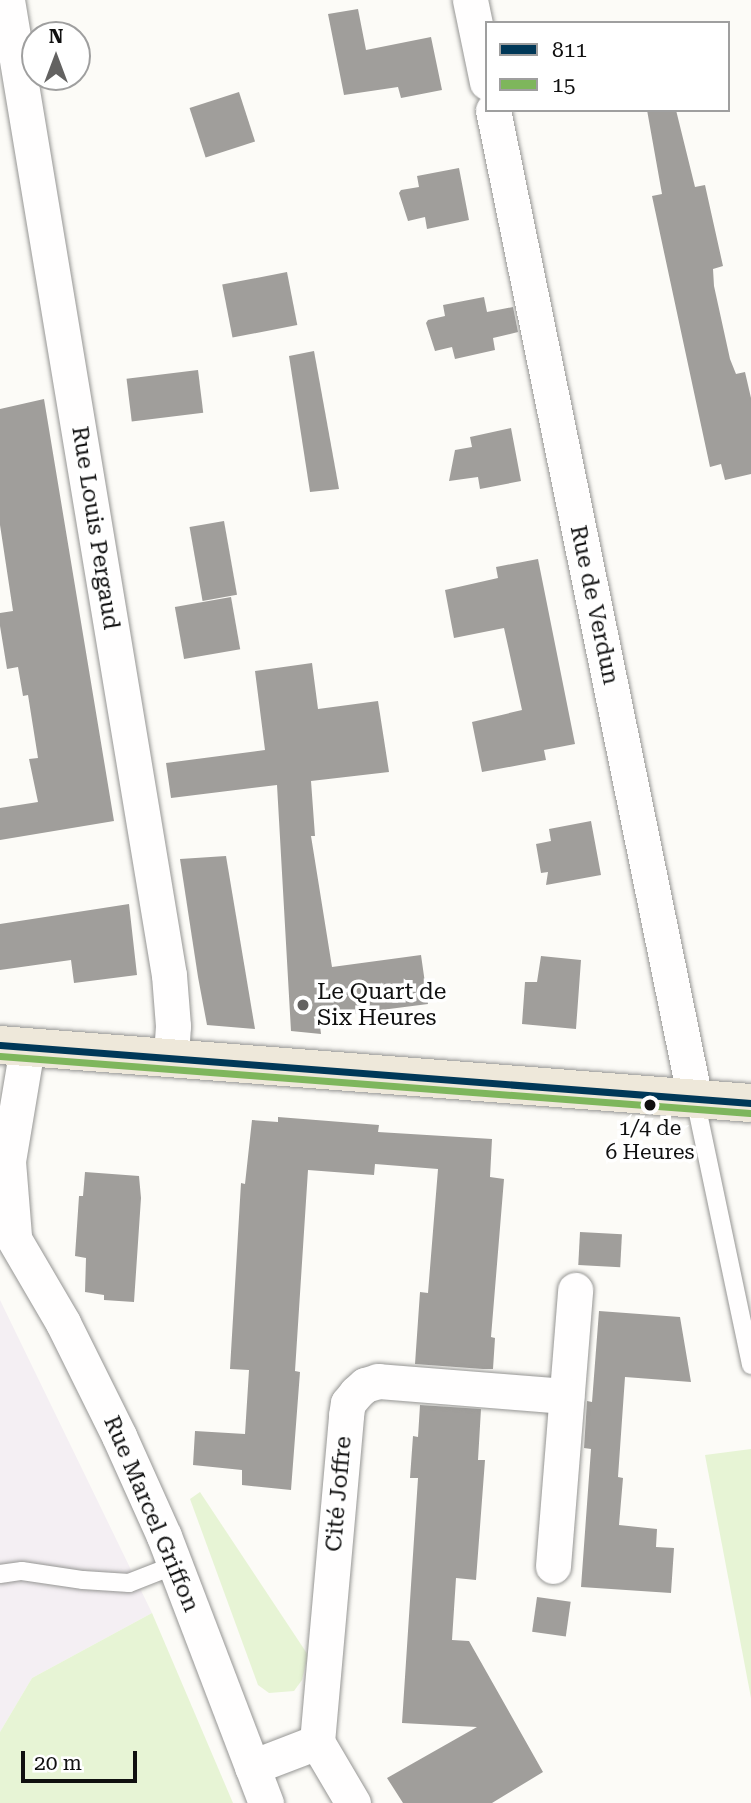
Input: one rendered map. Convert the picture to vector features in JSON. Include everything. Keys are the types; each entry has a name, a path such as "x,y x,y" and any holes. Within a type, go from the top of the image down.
{"main road":[{"path":"14,1046 751,1103"}],"street":[{"name":"Rue Louis Pergaud","path":"7,0 169,975 173,1026 171,1057"},
{"path":"470,0 485,72"},
{"name":"Rue de Verdun","path":"492,112 695,1099"},
{"name":"Rue Marcel Griffon","path":"14,1046 7,1226 96,1385 175,1565 266,1803"},
{"path":"553,1566 575,1290"},
{"name":"Cité Joffre","path":"317,1742 348,1403 365,1385 378,1381 566,1396"},
{"path":"253,1767 317,1742 353,1803"}],"lane":[{"path":"695,1099 751,1365"},
{"path":"0,1574 22,1571 83,1580 129,1583 175,1565"}],"shaded area":[{"path":"0,1300 152,1613 32,1678 0,1732"}],"green space":[{"path":"751,1449 751,1698 705,1455"},
{"path":"200,1492 308,1655 302,1680 294,1691 269,1693 258,1685 190,1499"},
{"path":"152,1613 233,1803 0,1803 0,1732 32,1678"}],"building":[{"path":"358,9 366,50 431,37 442,90 401,98 398,87 344,95 328,14"},
{"path":"239,92 255,141 206,158 190,108"},
{"path":"647,112 676,112 695,187 705,185 723,266 713,269 714,286 730,359 736,374 745,372 751,398 751,474 725,480 721,464 710,467 652,196 662,194"},
{"path":"459,168 469,220 427,229 425,217 408,221 399,193 401,190 419,187 417,176"},
{"path":"287,272 297,325 233,338 222,285"},
{"path":"484,297 487,312 513,307 518,332 493,338 495,350 455,359 452,347 435,351 426,323 428,320 445,316 443,305"},
{"path":"314,351 339,489 310,492 289,356"},
{"path":"198,370 203,413 132,421 127,379"},
{"path":"44,399 114,821 0,840 0,808 38,802 29,759 38,758 28,695 23,696 18,667 7,669 0,626 0,613 13,611 0,525 0,409"},
{"path":"511,428 521,481 480,489 478,477 449,481 455,450 472,447 470,437"},
{"path":"224,521 237,595 203,601 190,527"},
{"path":"538,559 575,744 544,750 546,760 482,772 472,722 522,710 504,628 454,638 445,590 498,578 496,567"},
{"path":"231,597 240,649 184,659 175,607"},
{"path":"312,663 318,709 378,701 389,772 311,781 315,836 311,836 332,967 421,955 428,1004 319,1018 321,1034 291,1031 277,785 171,798 166,763 265,750 255,671"},
{"path":"591,821 601,875 546,885 548,872 541,873 536,844 551,841 549,829"},
{"path":"226,856 255,1029 207,1025 198,977 180,859"},
{"path":"129,904 137,975 74,983 71,960 0,970 0,924"},
{"path":"541,956 581,960 576,1029 522,1024 525,982 537,982"},
{"path":"278,1117 379,1125 378,1132 492,1139 490,1177 504,1179 491,1337 495,1338 493,1369 483,1369 415,1364 420,1292 428,1293 438,1169 375,1164 374,1175 308,1170 295,1371 300,1372 291,1490 242,1485 242,1470 193,1465 195,1431 245,1434 249,1370 230,1369 241,1183 245,1184 252,1120 278,1122"},
{"path":"85,1172 139,1176 141,1198 134,1302 104,1300 104,1295 85,1292 86,1258 75,1256 79,1196 83,1196"},
{"path":"580,1232 622,1234 620,1267 578,1265"},
{"path":"599,1311 680,1317 691,1382 625,1377 618,1477 623,1478 619,1525 657,1529 656,1547 674,1548 671,1593 581,1587 591,1449 584,1448 587,1401 592,1402"},
{"path":"420,1405 481,1409 478,1460 485,1460 476,1580 456,1578 452,1640 469,1641 543,1772 492,1803 403,1803 387,1778 477,1727 402,1723 418,1478 410,1478 413,1436 418,1437"},
{"path":"537,1597 571,1602 566,1636 532,1632"}],"transit line":[{"name":"811","path":"0,1045 751,1103"},
{"name":"15","path":"0,1056 750,1113"}],"place":[{"name":"Le Quart de Six Heures","path":"303,1005"},
{"name":"1/4 de 6 Heures","path":"650,1105"}]}
